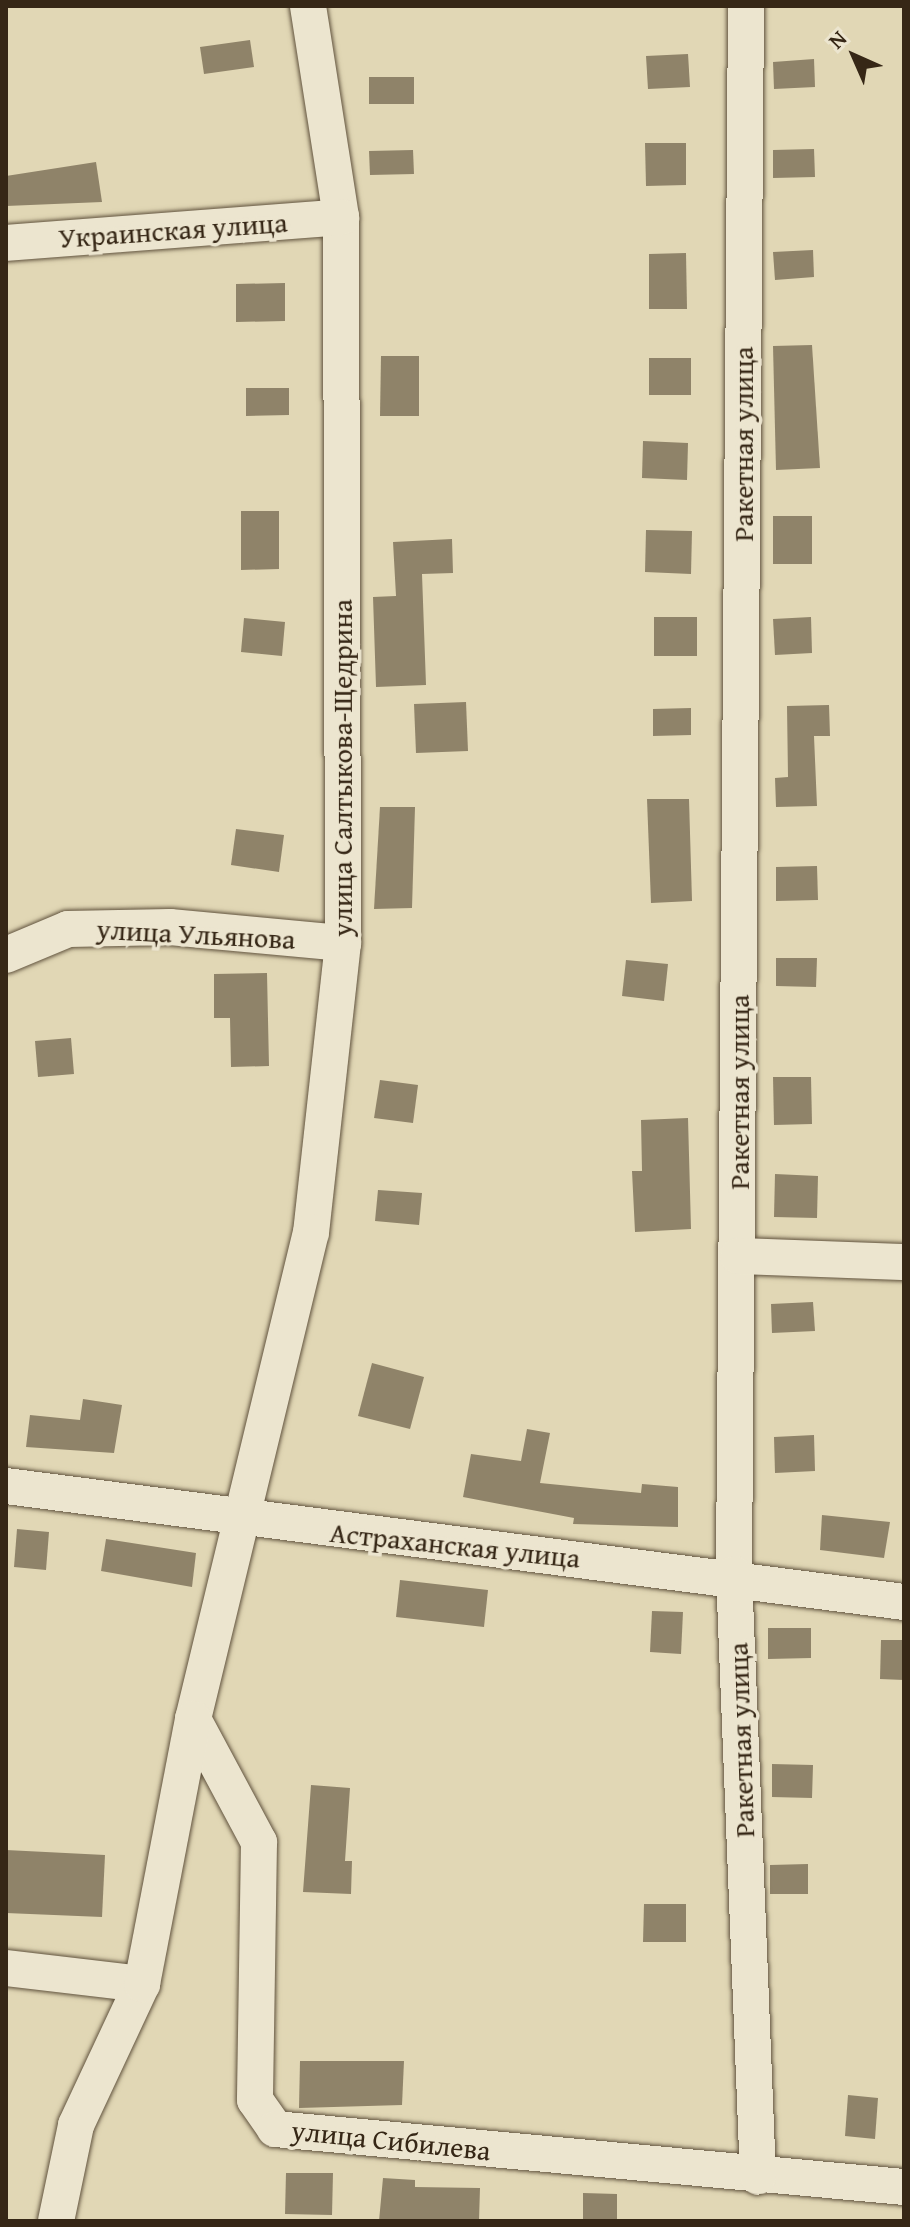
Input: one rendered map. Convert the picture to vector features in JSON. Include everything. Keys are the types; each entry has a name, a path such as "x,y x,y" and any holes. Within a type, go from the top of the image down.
{"street":[{"name":"улица Салтыкова-Щедрина","path":"243,1522 311,1232 343,943 341,217 308,6"},
{"name":"Ракетная улица","path":"746,6 734,1574 758,2177"},
{"name":"Украинская улица","path":"6,243 341,217"},
{"name":"улица Ульянова","path":"6,955 68,929 170,927 343,943"},
{"path":"738,1256 904,1262"},
{"name":"Астраханская улица","path":"6,1486 243,1522 734,1574 904,1602"},
{"path":"56,2221 76,2125 142,1984 193,1719 243,1522"},
{"name":"улица Сибилева","path":"193,1719 259,1842 255,2100 261,2118 275,2129 758,2177 904,2187"},
{"path":"6,1968 142,1984"}],"building":[{"path":"250,40 254,67 204,74 200,47"},
{"path":"688,54 690,87 648,89 646,56"},
{"path":"814,59 815,87 774,89 773,62"},
{"path":"369,77 414,77 414,104 369,104"},
{"path":"645,143 686,143 686,185 646,186"},
{"path":"814,149 815,177 773,178 773,150"},
{"path":"413,150 414,174 370,175 369,151"},
{"path":"96,162 102,202 6,206 6,176"},
{"path":"813,250 814,277 775,280 773,252"},
{"path":"686,253 687,309 649,309 649,254"},
{"path":"285,283 285,321 236,322 236,284"},
{"path":"812,345 820,468 776,470 773,346"},
{"path":"381,356 419,356 419,416 380,416"},
{"path":"649,358 691,358 691,395 649,395"},
{"path":"246,388 289,388 289,415 246,416"},
{"path":"643,441 688,443 687,480 642,478"},
{"path":"241,511 279,511 279,569 241,570"},
{"path":"773,516 812,516 812,564 773,564"},
{"path":"646,530 692,531 691,574 645,572"},
{"path":"452,539 453,573 422,574 426,685 376,687 373,597 396,596 393,542"},
{"path":"654,617 697,617 697,656 654,656"},
{"path":"811,617 812,653 775,655 773,619"},
{"path":"244,618 285,622 282,656 241,652"},
{"path":"466,702 468,751 416,753 414,704"},
{"path":"829,705 830,736 814,736 817,806 776,807 775,778 788,777 787,706"},
{"path":"691,708 691,735 653,736 653,709"},
{"path":"647,799 689,799 692,901 651,903"},
{"path":"380,807 415,807 412,908 374,909"},
{"path":"236,829 284,835 279,872 231,865"},
{"path":"817,866 818,900 776,901 776,867"},
{"path":"776,958 817,958 816,987 776,986"},
{"path":"626,960 668,964 664,1001 622,996"},
{"path":"267,973 269,1066 231,1067 230,1018 214,1018 214,974"},
{"path":"71,1038 74,1074 38,1077 35,1041"},
{"path":"773,1077 811,1077 812,1124 774,1125"},
{"path":"380,1080 418,1085 413,1123 374,1118"},
{"path":"688,1118 691,1229 635,1232 632,1171 642,1171 641,1120"},
{"path":"775,1174 818,1176 817,1218 774,1217"},
{"path":"378,1190 422,1193 419,1225 375,1221"},
{"path":"813,1302 815,1331 772,1333 771,1304"},
{"path":"372,1363 424,1377 410,1429 358,1416"},
{"path":"83,1399 122,1405 114,1453 26,1447 30,1415 80,1420"},
{"path":"527,1429 550,1433 540,1483 641,1493 642,1484 678,1487 678,1527 573,1524 574,1518 463,1497 471,1454 521,1461"},
{"path":"814,1435 815,1471 775,1473 774,1437"},
{"path":"822,1515 890,1522 884,1558 820,1550"},
{"path":"17,1529 49,1532 46,1570 14,1567"},
{"path":"106,1539 196,1553 192,1587 101,1571"},
{"path":"400,1580 488,1590 484,1627 396,1617"},
{"path":"652,1611 683,1612 681,1654 650,1652"},
{"path":"768,1628 811,1628 811,1658 768,1659"},
{"path":"881,1640 904,1640 904,1680 880,1679"},
{"path":"772,1764 813,1765 812,1798 772,1797"},
{"path":"311,1785 350,1788 345,1861 352,1861 351,1894 303,1892"},
{"path":"6,1850 105,1855 102,1917 6,1913"},
{"path":"808,1864 808,1894 770,1894 770,1865"},
{"path":"644,1904 686,1904 686,1942 643,1942"},
{"path":"300,2061 404,2061 402,2105 299,2108"},
{"path":"848,2095 878,2098 875,2139 845,2136"},
{"path":"286,2173 333,2173 332,2215 285,2214"},
{"path":"383,2178 415,2180 415,2187 480,2188 479,2221 379,2221"},
{"path":"583,2193 617,2194 617,2221 583,2221"}]}
